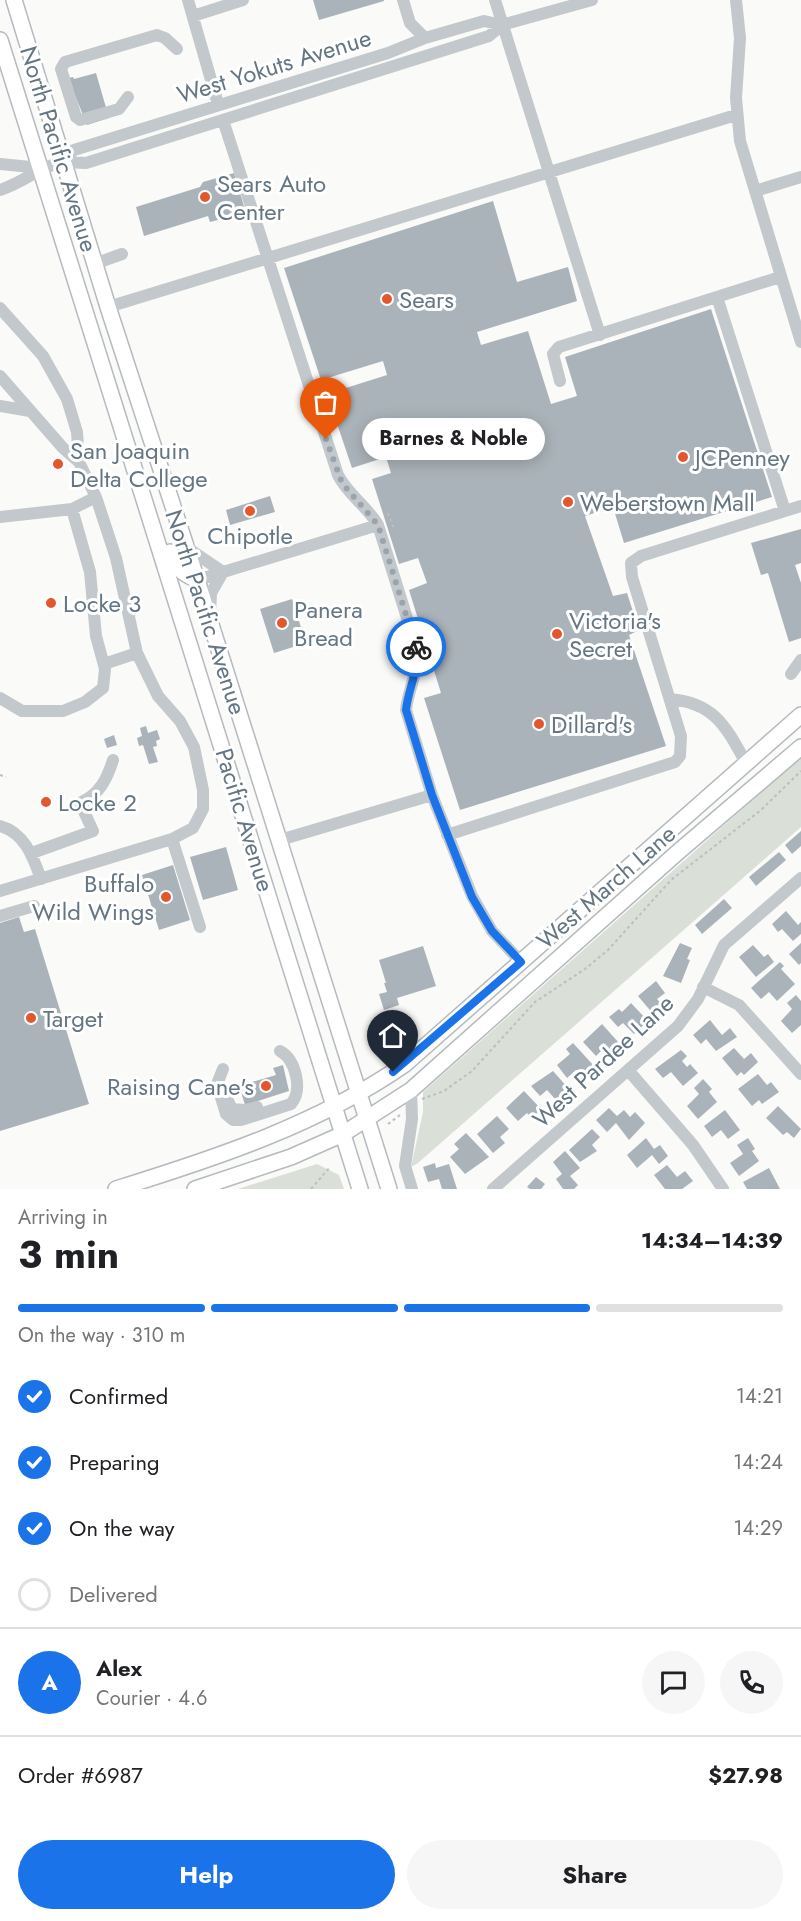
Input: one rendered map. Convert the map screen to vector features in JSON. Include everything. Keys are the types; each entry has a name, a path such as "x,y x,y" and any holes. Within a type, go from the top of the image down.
{"main road":[{"name":"North Pacific Avenue","path":"14,0 94,264 280,840 389,1189"},
{"name":"Pacific Avenue","path":"0,40 360,1189"},
{"path":"139,482 150,490 174,566 181,573 197,580"},
{"name":"West March Lane","path":"117,1189 280,1131 335,1107 405,1064 801,715"},
{"name":"West March Lane","path":"195,1189 291,1157 343,1134 368,1118 417,1095 678,852 801,747"}],"street":[{"path":"188,0 218,104"},
{"path":"193,15 243,0"},
{"path":"403,0 410,23 425,38"},
{"path":"495,0 600,335"},
{"name":"West Yokuts Avenue","path":"41,168 63,161 86,163 489,36 502,25 592,0"},
{"path":"736,0 740,38 736,115 740,141 801,342"},
{"name":"West Yokuts Avenue","path":"63,161 74,150 388,53 425,38 484,21 502,25"},
{"path":"128,97 119,109 80,120 76,117 61,69 65,62 157,35 165,38 177,49"},
{"path":"108,307 736,115"},
{"path":"223,120 338,475 353,498 368,511 378,525 417,650 418,663 407,697 406,710 432,795 477,905 492,931 521,962"},
{"path":"0,164 41,168"},
{"path":"0,190 41,168"},
{"path":"755,191 801,177"},
{"path":"94,264 122,255"},
{"path":"560,381 554,350 780,277"},
{"path":"717,297 785,511"},
{"path":"0,308 54,372 67,399 77,432 79,462"},
{"path":"0,376 5,392 30,411 79,462 96,497 116,558 137,653 158,696 188,734 198,763 203,790 202,814 193,828 172,838 0,891"},
{"path":"0,406 30,411"},
{"path":"0,518 72,509 96,497"},
{"path":"447,835 675,762 680,756 682,745 632,577 631,563 641,556 801,506"},
{"path":"0,698 22,711 63,711 85,702 103,688 104,664 96,636 90,572 72,509"},
{"path":"197,580 378,525"},
{"path":"186,547 223,572"},
{"path":"209,620 211,593 223,572"},
{"path":"104,664 137,653"},
{"path":"791,674 801,660"},
{"path":"670,699 697,704 721,721 746,763"},
{"path":"32,854 93,831 80,803 88,799 106,782 112,760"},
{"path":"280,840 432,795"},
{"path":"0,826 20,836 32,854 41,879"},
{"path":"172,838 200,927"},
{"name":"West Pardee Lane","path":"493,1189 678,1026 688,1014 724,945 801,878"},
{"path":"0,916 34,906"},
{"path":"703,987 739,1005 801,1074"},
{"path":"222,1069 217,1084 226,1114 233,1120 291,1104 297,1092 289,1058 280,1051"},
{"path":"628,1070 693,1145 723,1189"},
{"path":"412,1189 405,1166 417,1095"}],"path":[{"path":"388,513 394,529"},
{"path":"417,1095 444,1091 472,1071 534,1002 585,969 608,950 672,880 761,810 801,771"},
{"path":"0,775 6,777"},
{"path":"388,1124 404,1111"},
{"path":"311,1189 330,1167"}],"shaded area":[{"path":"801,757 801,827 411,1167 423,1112 423,1092"},
{"path":"317,1164 339,1175 344,1189 238,1189"}],"building":[{"path":"313,0 384,0 384,1 319,20"},
{"path":"96,73 109,118 87,125 68,78 73,77 74,79"},
{"name":"Sears Auto Center","path":"234,173 246,213 210,222 208,216 144,236 136,207 200,187 203,182"},
{"name":"Weberstown Mall","path":"493,201 517,282 568,267 577,301 477,332 481,345 528,331 551,404 577,396 565,357 711,309 772,497 624,543 613,507 585,516 613,596 627,593 639,630 629,635 666,746 460,810 424,698 441,693 409,590 427,583 418,558 399,564 372,479 391,473 386,457 352,468 327,394 387,375 383,361 321,380 284,268"},
{"name":"Chipotle","path":"270,496 275,512 230,525 226,510"},
{"path":"801,529 801,563 795,565 801,583 801,638 789,642 768,573 761,575 751,543"},
{"name":"Panera Bread","path":"292,599 306,643 274,653 260,609"},
{"path":"146,726 148,733 157,730 160,739 156,741 157,746 153,747 158,762 149,764 143,745 139,746 137,738 142,736 140,728"},
{"path":"114,735 117,745 107,748 104,739"},
{"path":"801,831 801,846 792,854 785,845"},
{"path":"226,847 238,890 203,900 190,857"},
{"path":"779,852 786,860 756,886 749,877"},
{"name":"Buffalo Wild Wings","path":"173,865 190,920 159,930 142,875"},
{"path":"724,899 732,908 702,934 695,925"},
{"path":"786,911 798,925 801,922 801,934 793,941 782,929 778,932 772,924"},
{"name":"Target","path":"19,917 24,932 35,929 89,1104 0,1131 0,923"},
{"path":"680,943 692,948 681,983 663,976"},
{"path":"801,943 801,963 799,965 789,954"},
{"path":"753,945 764,957 768,954 774,962 756,977 739,957"},
{"path":"423,946 436,986 397,998 399,1005 384,1010 379,994 387,992 379,960"},
{"path":"780,962 784,966 781,969 795,984 777,1001 769,992 761,999 751,988"},
{"path":"656,981 665,993 657,999 664,1008 654,1015 638,996"},
{"path":"796,995 801,1001 801,1025 792,1033 781,1021 792,1009 787,1003"},
{"path":"631,1003 648,1021 634,1034 623,1023 618,1027 609,1017 619,1009 622,1012"},
{"path":"710,1020 722,1035 730,1028 737,1037 716,1051 706,1039 701,1044 693,1035"},
{"path":"602,1024 619,1043 607,1054 603,1049 596,1056 583,1042"},
{"path":"573,1043 594,1066 582,1077 576,1070 567,1078 557,1065 570,1054 566,1049"},
{"path":"734,1048 744,1059 751,1053 758,1062 744,1075 741,1072 737,1076 722,1058"},
{"path":"681,1050 687,1056 682,1061 687,1067 690,1064 698,1073 683,1086 671,1072 663,1078 655,1069"},
{"name":"Raising Cane's","path":"283,1065 289,1091 245,1105 240,1089 246,1087 245,1084 276,1075 273,1068"},
{"path":"553,1071 569,1089 556,1100 547,1090 540,1096 531,1086"},
{"path":"758,1074 767,1085 771,1082 779,1092 762,1104 759,1100 752,1106 738,1089"},
{"path":"703,1079 712,1089 709,1092 717,1102 698,1119 687,1106 699,1094 694,1088"},
{"path":"524,1091 541,1109 532,1118 527,1113 518,1121 506,1108"},
{"path":"778,1106 801,1129 794,1138 787,1132 783,1135 766,1118"},
{"path":"609,1108 617,1116 624,1110 630,1117 635,1112 645,1123 629,1140 616,1123 607,1132 596,1120"},
{"path":"725,1110 740,1130 728,1139 721,1130 712,1137 704,1126"},
{"path":"497,1116 509,1129 500,1137 505,1143 493,1153 477,1134"},
{"path":"592,1129 600,1137 592,1145 597,1151 580,1162 569,1150"},
{"path":"466,1133 489,1157 465,1174 450,1157 459,1149 454,1144"},
{"path":"646,1138 654,1149 660,1145 668,1156 659,1164 652,1155 637,1168 627,1155"},
{"path":"748,1138 755,1149 752,1151 759,1161 739,1176 730,1163 743,1154 737,1145"},
{"path":"565,1151 580,1168 570,1176 578,1185 574,1189 563,1189 556,1179 562,1174 553,1162"},
{"path":"435,1163 436,1168 449,1164 457,1189 442,1189 439,1179 428,1182 423,1167"},
{"path":"667,1165 677,1177 685,1171 693,1181 682,1189 665,1189 654,1175"},
{"path":"769,1168 780,1189 747,1189 743,1182"},
{"path":"536,1177 545,1184 541,1189 527,1187"}],"way so far":[{"path":"326,439 342,483 353,498 373,516 378,525 416,647"}],"place":[{"name":"Sears Auto Center","path":"205,197"},
{"name":"Sears","path":"387,299"},
{"name":"Barnes & Noble","path":"326,439"},
{"name":"JCPenney","path":"683,457"},
{"name":"San Joaquin Delta College","path":"58,464"},
{"name":"Weberstown Mall","path":"568,502"},
{"name":"Chipotle","path":"250,511"},
{"name":"Locke 3","path":"51,603"},
{"name":"Panera Bread","path":"282,623"},
{"name":"Victoria's Secret","path":"557,634"},
{"name":"Dillard's","path":"539,724"},
{"name":"Locke 2","path":"46,802"},
{"name":"Buffalo Wild Wings","path":"166,897"},
{"name":"Target","path":"31,1018"},
{"name":"Raising Cane's","path":"266,1086"}],"route":[{"path":"393,1072 521,962 492,931 472,897 432,795 406,710 407,697 418,663 416,647"}]}
